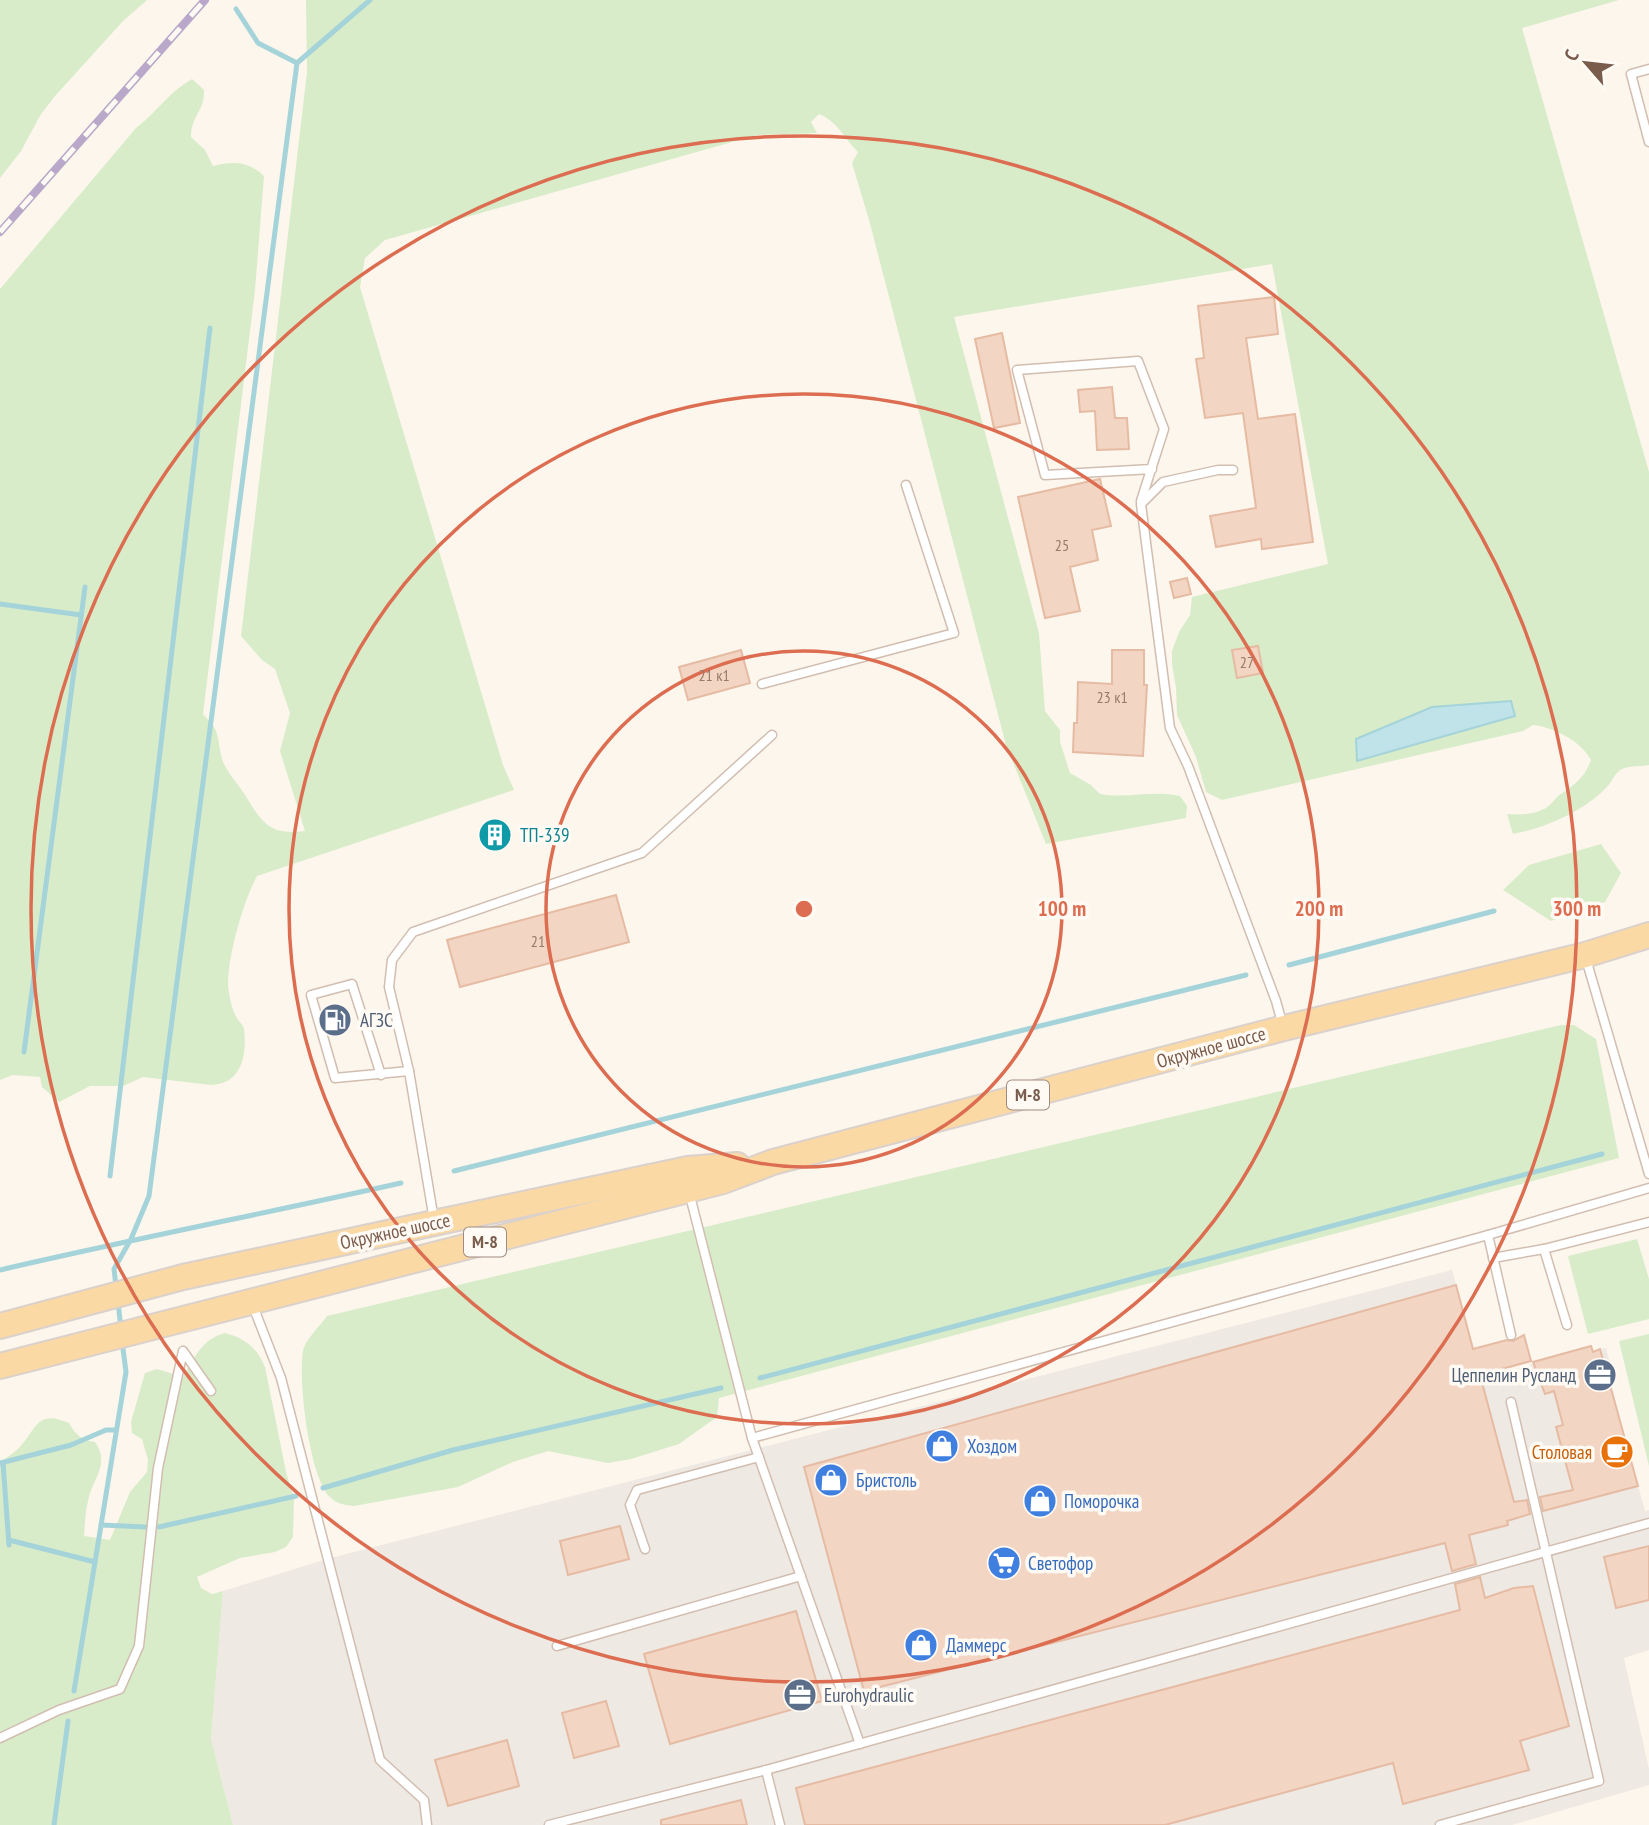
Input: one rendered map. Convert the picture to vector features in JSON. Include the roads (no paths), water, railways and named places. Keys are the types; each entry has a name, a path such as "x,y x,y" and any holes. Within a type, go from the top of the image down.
{"main road":[{"name":"Окружное шоссе","path":"0,1366 689,1190 723,1181 773,1161 1284,1028 1585,955 1649,935"},
{"name":"Окружное шоссе","path":"0,1326 44,1312 183,1278 434,1223 688,1170 773,1161"}],"lane":[{"path":"1649,69 1631,74 1649,142"},
{"path":"1152,469 1045,475 1017,370 1138,361 1164,429 1152,469 1141,504 1170,728 1193,779 1284,1028"},
{"path":"1141,504 1163,482 1218,470 1233,470"},
{"path":"762,684 954,633 906,485"},
{"path":"434,1223 409,1071 389,986 392,960 413,932 642,853 772,735"},
{"path":"1585,955 1649,1174"},
{"path":"381,1075 352,984 311,995 335,1078 381,1075 409,1071"},
{"path":"752,1438 1489,1235 1649,1188"},
{"path":"689,1190 752,1438 860,1744"},
{"path":"1493,1258 1544,1249 1649,1222"},
{"path":"1489,1235 1511,1335"},
{"path":"1544,1249 1567,1325"},
{"path":"251,1302 281,1378 380,1760 424,1800 427,1825"},
{"path":"0,1738 59,1710 120,1689 139,1646 158,1468 183,1351 211,1391"},
{"path":"1440,1825 1599,1782 1511,1402"},
{"path":"645,1549 630,1505 637,1490 759,1457"},
{"path":"548,1825 766,1770 1649,1523"},
{"path":"557,1646 801,1576"},
{"path":"766,1770 780,1825"}],"water":[{"path":"1511,701 1515,716 1357,761 1356,739 1432,707"}],"waterway":[{"path":"297,63 370,0"},
{"path":"116,1286 114,1269 131,1239 149,1196 297,63 258,43 236,9"},
{"path":"110,1176 210,328"},
{"path":"24,1052 85,587"},
{"path":"0,604 81,615"},
{"path":"1289,965 1494,911"},
{"path":"454,1171 1246,975"},
{"path":"760,1378 1602,1154"},
{"path":"0,1270 401,1183"},
{"path":"118,1303 121,1328"},
{"path":"74,1691 126,1372 122,1341"},
{"path":"323,1488 453,1450 721,1388"},
{"path":"0,1463 71,1445 106,1430 116,1430"},
{"path":"3,1463 9,1545"},
{"path":"159,1527 296,1496"},
{"path":"101,1525 146,1527"},
{"path":"9,1540 95,1562"},
{"path":"54,1825 68,1721"}],"railway":[{"path":"0,232 205,0"}],"place":[{"name":"ТП-339","path":"495,835"},
{"name":"АГЗС","path":"335,1020"},
{"name":"Цеппелин Русланд","path":"1600,1375"},
{"name":"Хоздом","path":"942,1446"},
{"name":"Столовая","path":"1617,1452"},
{"name":"Бристоль","path":"831,1480"},
{"name":"Поморочка","path":"1040,1501"},
{"name":"Светофор","path":"1004,1563"},
{"name":"Даммерс","path":"921,1645"},
{"name":"Eurohydraulic","path":"800,1695"}]}
